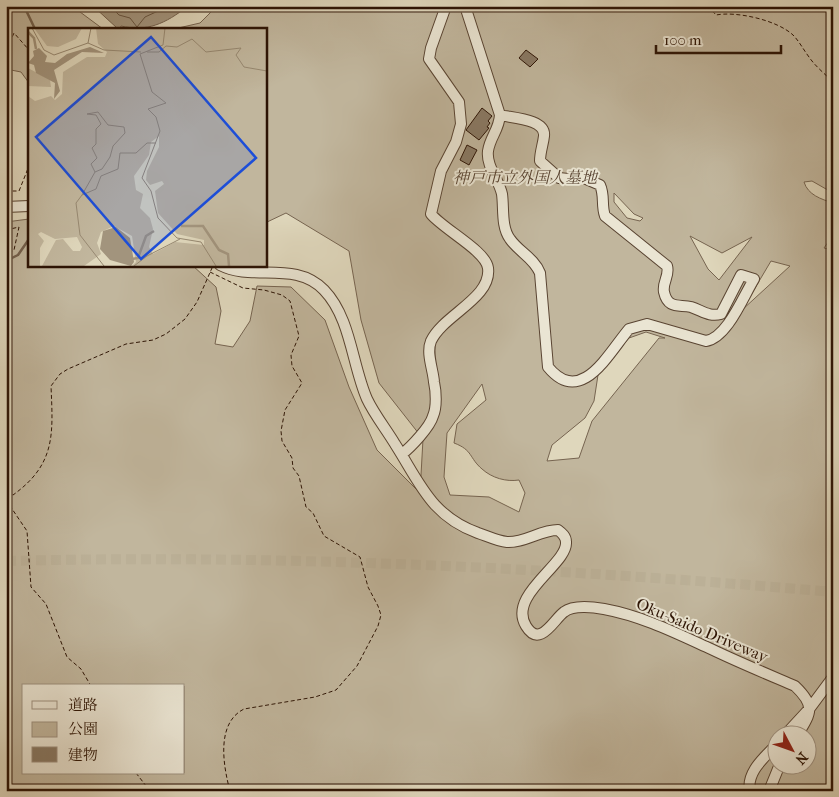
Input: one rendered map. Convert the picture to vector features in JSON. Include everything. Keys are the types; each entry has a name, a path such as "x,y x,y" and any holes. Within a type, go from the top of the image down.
{"street":[{"path":"402,454 410,448 433,416 435,383 430,359 431,342 444,325 482,291 488,278 488,266 482,256 438,222 431,214 441,171 456,142 462,124 459,102 429,59 430,48 446,6"},
{"path":"465,6 500,115 499,127 488,151 489,162 502,192 504,224 509,238 537,265 540,273 548,367 556,376 566,382 577,383 588,377 629,329 647,324 706,341 714,340 723,332 754,279 741,275 721,314 712,316 690,307 678,308 664,294 663,287 669,272 667,266 605,216 602,208 604,194 600,185 579,176 568,179 559,178 549,172 540,161 544,134 542,128 536,124 500,115"},
{"path":"6,207 28,206"},
{"name":"Oku-Saido Driveway","path":"222,266 229,270 245,272 284,272 293,274 315,282 325,290 335,306 344,328 367,400 425,494 438,510 464,528 506,542 520,541 548,530 558,530 565,536 567,542 564,552 541,577 528,596 523,614 525,624 529,630 536,634 542,633 550,629 564,612 574,608 597,608 638,617 794,686 807,697 810,708"},
{"path":"795,724 833,677"},
{"path":"804,724 810,708"},
{"path":"750,791 748,783 766,758"},
{"path":"769,791 776,774"}],"path":[{"path":"708,6 716,15 726,13 749,17 768,22 791,33 808,56 833,82"},
{"path":"6,44 8,46 14,33 28,49"},
{"path":"6,191 19,191 28,168"},
{"path":"6,230 19,227 14,250 6,256"},
{"path":"6,493 13,495 21,489 38,469 51,446 53,432 51,386 60,374 126,344 153,340 166,334 185,318 197,302 213,266"},
{"path":"210,272 243,288 264,290 282,295 292,306 299,336 291,355 292,366 302,383 285,410 281,430 282,441 292,458 293,468 299,476 306,507 313,513 324,536 360,557 368,587 381,615 378,626 357,666 336,690 315,697 244,709 234,714 225,732 226,777 230,791"},
{"path":"6,500 27,531 31,587 46,604 67,656 81,669 90,684"},
{"path":"137,774 150,791"}],"green space":[{"path":"6,6 72,6 102,28 28,28 28,82 21,72 6,69"},
{"name":"神戸市立外国人墓地","path":"217,6 833,6 833,193 812,181 804,182 812,193 833,203 833,235 824,248 833,250 833,791 6,791 6,222 28,219 28,266 193,266 216,287 221,311 215,344 233,347 250,321 257,286 291,287 325,320 349,387 377,450 420,493 423,439 379,383 361,320 349,251 286,213 266,223 266,28 178,28 200,23","holes":["614,193 634,214 643,218 640,221 627,218 614,202","690,236 722,253 752,237 719,280 708,269","771,261 790,266 742,310","646,332 665,338 659,338 592,421 579,458 547,461 552,445 585,418 594,401 598,375 629,338","482,384 486,400 457,424 454,443 465,448 478,465 490,475 504,480 519,480 525,493 519,512 489,497 450,495 444,477 447,433"]}],"water":[{"path":"93,6 188,6 171,18 156,25 139,28 121,26 117,28"}],"building":[{"path":"526,50 538,59 530,67 519,58"},
{"path":"482,108 492,116 488,121 490,123 487,127 489,128 479,140 466,130"},
{"path":"467,145 477,150 469,165 460,160"}],"waterway":[{"path":"24,6 35,28"},
{"path":"6,261 18,255 28,240"}],"tunnel":[{"path":"6,561 109,559 316,561 627,576 833,592"}]}
